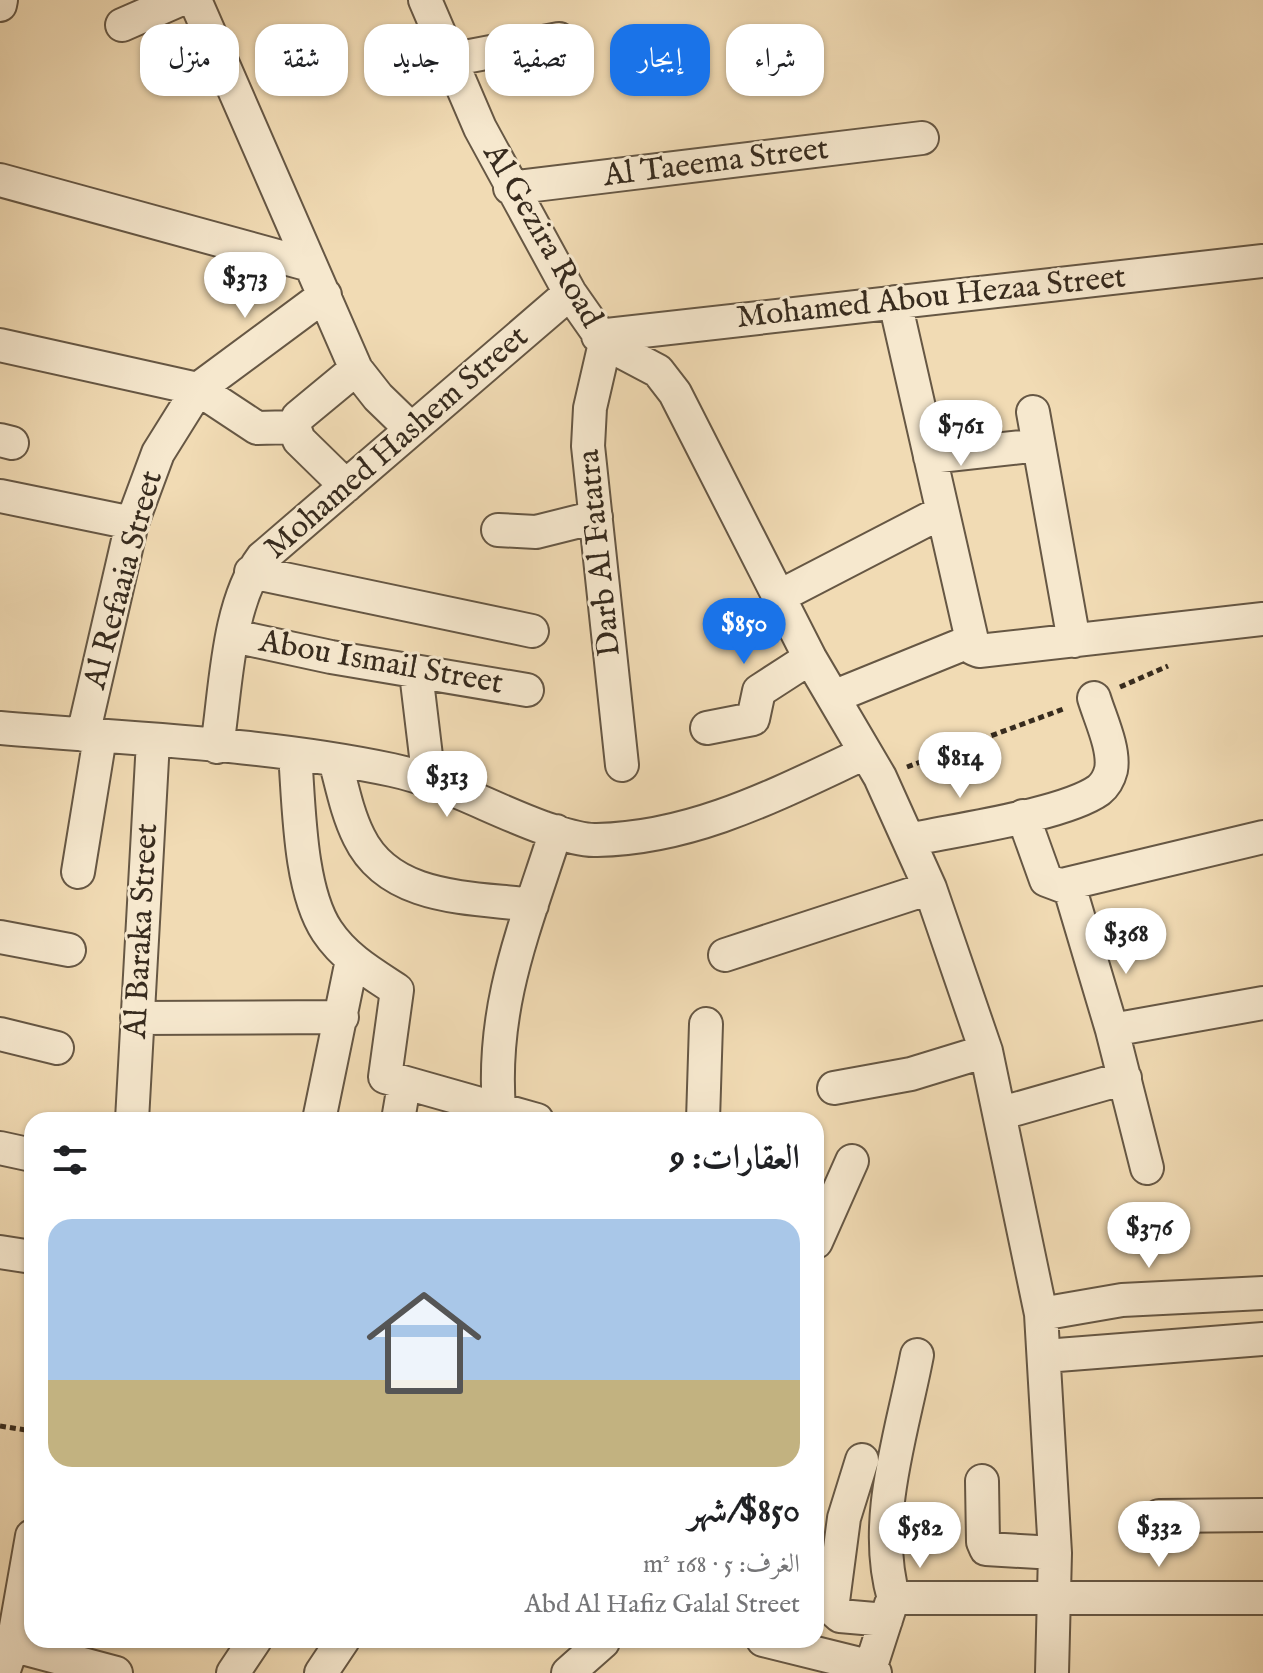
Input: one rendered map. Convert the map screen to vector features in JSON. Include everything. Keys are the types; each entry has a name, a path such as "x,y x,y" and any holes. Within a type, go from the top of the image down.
{"street":[{"path":"122,25 179,0"},
{"path":"195,0 356,369 378,397 411,429"},
{"name":"Al Gezira Road","path":"425,0 435,24"},
{"name":"Al Gezira Road","path":"466,96 510,188 570,293 602,340 658,371 667,381 810,658 872,765 930,888 986,1051 1002,1113 1041,1314 1055,1553 1052,1673"},
{"name":"Al Taeema Street","path":"510,188 922,138"},
{"path":"0,180 310,265"},
{"name":"Mohamed Abou Hezaa Street","path":"602,340 895,302 1263,261"},
{"name":"Mohamed Hashem Street","path":"217,747 240,600 251,572 262,558 570,293"},
{"path":"198,389 325,295"},
{"path":"895,302 972,645 979,651 1263,619"},
{"name":"Darb Al Fatatra","path":"602,340 588,427 622,765"},
{"path":"0,345 198,389 257,428 294,427"},
{"path":"346,486 299,440 294,427 298,417 356,369"},
{"name":"Al Refaaia Street","path":"78,872 92,736 132,523 158,453 198,389"},
{"path":"1033,412 1074,641"},
{"path":"930,457 1039,445"},
{"path":"0,496 132,523"},
{"path":"780,596 942,512"},
{"path":"498,530 536,532 596,517"},
{"path":"251,572 532,631"},
{"name":"Abou Ismail Street","path":"234,636 416,673 527,690"},
{"path":"833,697 972,645"},
{"path":"707,728 753,719 759,691 810,658"},
{"path":"416,673 429,781"},
{"path":"909,840 1023,816 1085,797 1107,781 1110,754 1094,698"},
{"path":"0,728 295,754 395,771 429,781 495,811 592,840 630,839 695,827 872,765"},
{"name":"Al Baraka Street","path":"132,1112 153,741"},
{"path":"295,754 312,894 326,930 352,960 397,990 384,1075 404,1085 481,1111 496,1073 502,1006 556,831"},
{"path":"335,760 360,840 388,872 414,887 433,892 532,905"},
{"path":"1023,816 1046,880 1062,885 1263,837"},
{"path":"1062,885 1070,889 1112,1030 1147,1168"},
{"path":"725,955 930,888"},
{"path":"0,937 69,950"},
{"path":"321,1112 352,960"},
{"path":"1112,1030 1263,1003"},
{"path":"137,1018 342,1017"},
{"path":"703,1112 706,1024"},
{"path":"0,1034 57,1048"},
{"path":"834,1088 911,1074 986,1051"},
{"path":"1002,1113 1125,1078"},
{"path":"399,1112 404,1085"},
{"path":"0,1148 24,1153"},
{"path":"824,1224 852,1161"},
{"path":"0,1252 24,1256"},
{"path":"1041,1314 1122,1300 1263,1293"},
{"path":"1045,1356 1263,1339"},
{"path":"791,1648 872,1671 890,1610 884,1529 917,1355"},
{"path":"862,1460 844,1518 831,1605 840,1616 1054,1597 1263,1598"},
{"path":"982,1481 983,1542 986,1549 1055,1553"},
{"path":"1159,1516 1263,1515"},
{"path":"24,1571 5,1653 116,1673"},
{"path":"233,1673 250,1648"},
{"path":"321,1673 338,1648"},
{"path":"568,1673 593,1648"}],"path":[{"path":"872,765 1094,698 1168,666"},
{"path":"0,1426 24,1430"}]}
